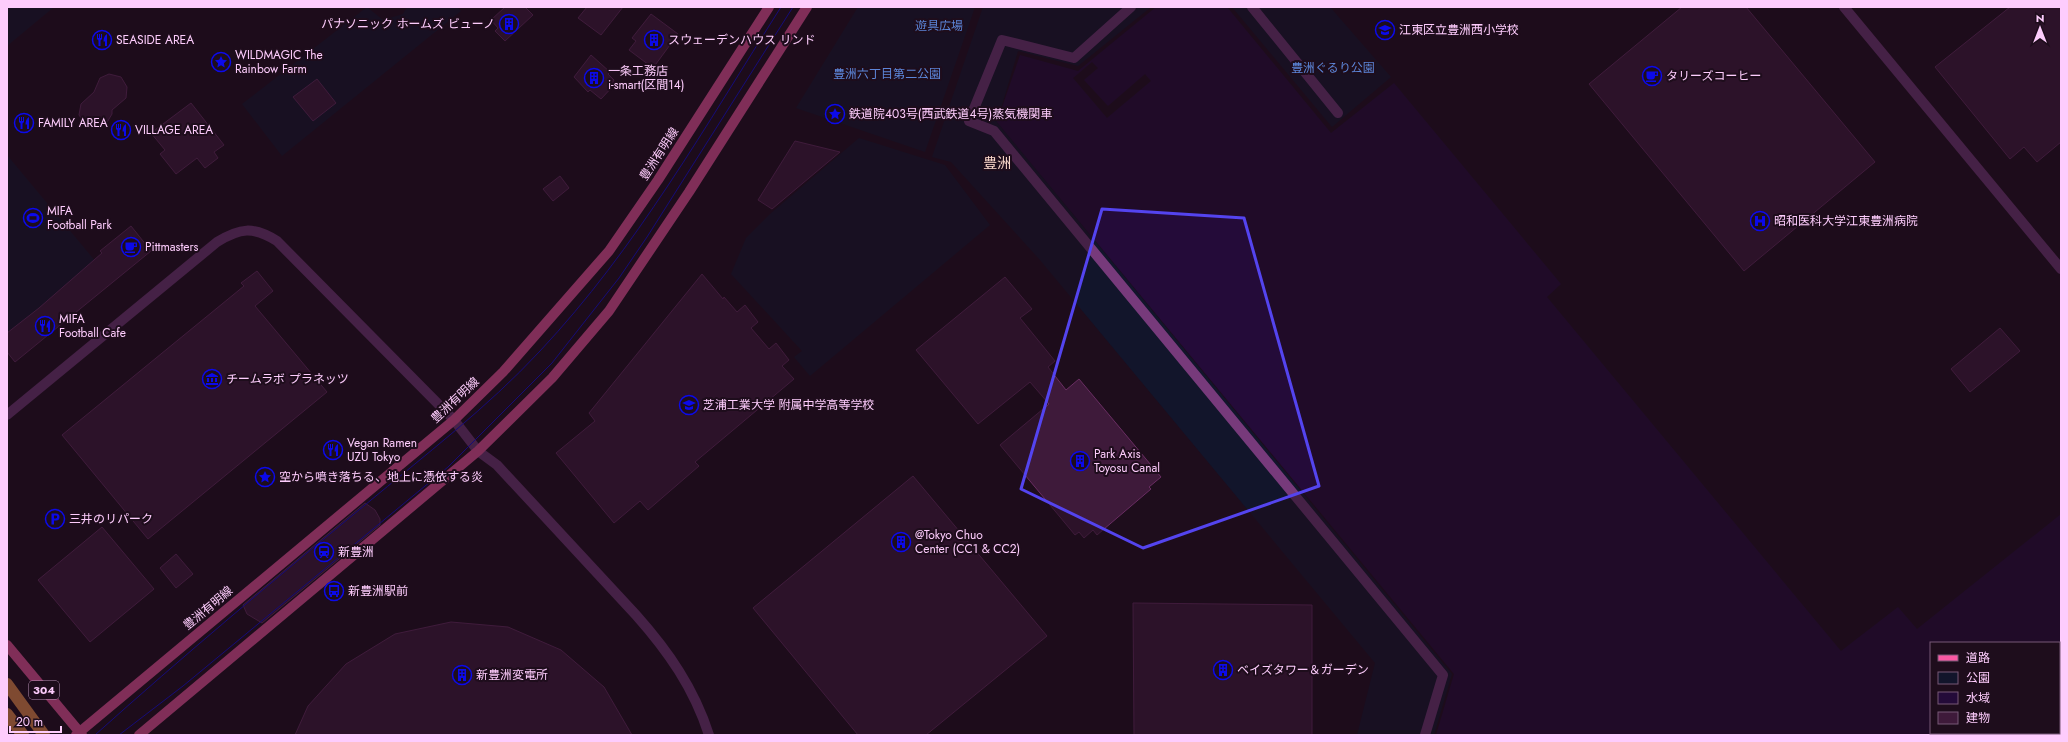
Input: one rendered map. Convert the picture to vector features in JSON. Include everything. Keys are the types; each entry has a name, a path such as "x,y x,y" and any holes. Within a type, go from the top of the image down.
{"highway":[{"path":"7,684 44,735"},
{"path":"7,714 23,735"}],"main road":[{"name":"豊洲有明線","path":"79,734 454,420 503,372 609,251 658,180 769,7"},
{"path":"139,735 478,451 552,378 609,311 688,192 807,7"},
{"name":"304","path":"7,645 79,734"}],"street":[{"path":"1131,7 1074,58 1002,40 968,120 994,131 1443,675 1425,735"},
{"path":"1252,7 1338,113"},
{"path":"1844,7 2061,269"},
{"path":"7,415 217,242 234,232 249,230 265,233 277,241 454,420 478,451 497,465 657,639 687,682 702,714 709,735"}],"highlighted area":[{"path":"1102,209 1244,218 1319,486 1143,548 1021,489"}],"green space":[{"path":"7,7 54,7 7,46"},
{"path":"367,7 383,20 403,14 407,7 457,7 461,11 282,156 242,104"},
{"name":"豊洲六丁目第二公園","path":"858,7 975,7 925,152 796,108"},
{"path":"983,7 1151,7 1078,66 1018,51 997,122 1452,674 1434,735 1357,735 1375,663 1040,260 951,162 932,157"},
{"name":"豊洲ぐるり公園","path":"1232,7 1330,7 1391,77 1332,127"},
{"path":"859,138 945,165 990,225 810,376 794,357 802,351 731,274 746,238 770,214"},
{"name":"MIFA Football Park","path":"7,155 111,280 7,344"}],"water":[{"path":"1156,7 1227,7 1331,133 1394,83 1561,284 1547,297 1841,651 1898,607 1917,629 2061,514 2061,735 1436,735 1454,674 997,122 1020,55 1078,71"}],"pier":[{"path":"1092,62 1098,68 1084,80 1108,106 1145,74 1151,81 1107,118 1073,78"}],"building":[{"name":"パナソニック ホームズ ビューノ","path":"505,7 525,7 533,15 505,41 495,31 498,28 491,20"},
{"path":"587,7 623,7 601,35 578,18"},
{"name":"昭和医科大学江東豊洲病院","path":"1682,7 1746,7 1875,162 1744,271 1589,84"},
{"path":"2010,7 2061,7 2061,142 2037,162 2024,147 2010,159 1935,67"},
{"name":"スウェーデンハウス リンド","path":"651,14 678,34 653,68 629,50 636,41 632,38"},
{"name":"一条工務店 i-smart(区間14)","path":"591,55 610,72 608,74 614,80 613,82 615,84 601,99 590,90 588,92 574,77"},
{"path":"109,74 121,77 127,87 126,98 112,110 112,114 106,124 96,128 86,125 79,115 81,104 94,92 100,78"},
{"path":"317,79 336,103 313,121 293,97"},
{"path":"191,103 224,145 214,152 218,158 205,168 197,158 176,174 160,154 165,150 151,133"},
{"path":"795,141 840,152 772,209 758,200"},
{"path":"560,176 569,188 553,201 543,189"},
{"path":"131,226 151,251 15,362 7,352 7,333 39,308 102,253 100,251"},
{"path":"257,271 273,291 255,306 327,392 148,539 62,435 244,286 241,283"},
{"name":"芝浦工業大学 附属中学高等学校","path":"702,274 723,299 724,297 737,312 745,305 758,322 751,328 769,349 776,343 789,360 782,366 794,379 695,462 699,466 648,510 640,501 614,523 556,453 595,421 589,413"},
{"path":"1005,277 1032,309 1020,318 1055,361 1048,367 1066,390 1079,379 1161,477 1149,487 1151,489 1097,535 1093,530 1084,538 1079,532 1075,535 1000,445 1049,404 1030,382 978,424 916,350"},
{"path":"2000,328 2020,351 1970,392 1951,369"},
{"name":"@Tokyo Chuo Center (CC1 & CC2)","path":"913,476 1047,636 926,735 858,735 753,608"},
{"path":"365,503 375,510 380,519 380,525 262,623 247,614 243,605"},
{"path":"102,527 154,589 90,642 38,580"},
{"path":"176,554 193,574 176,588 160,568"},
{"name":"ベイズタワー＆ガーデン","path":"1133,603 1312,605 1312,735 1134,735"},
{"name":"新豊洲変電所","path":"451,622 508,627 561,650 604,687 632,735 295,735 308,706 346,664 395,634"}],"tram line":[{"path":"95,735 229,618 455,431 499,392 540,351 575,312 608,271 639,228 697,141 781,7"},
{"path":"119,735 183,686 448,467 552,363 619,278 647,237 793,7"}],"place":[{"name":"パナソニック ホームズ ビューノ","path":"509,24"},
{"name":"江東区立豊洲西小学校","path":"1385,30"},
{"name":"SEASIDE AREA","path":"102,40"},
{"name":"スウェーデンハウス リンド","path":"654,40"},
{"name":"WILDMAGIC The Rainbow Farm","path":"221,62"},
{"name":"タリーズコーヒー","path":"1652,76"},
{"name":"一条工務店 i-smart(区間14)","path":"594,78"},
{"name":"鉄道院403号(西武鉄道4号)蒸気機関車","path":"835,114"},
{"name":"FAMILY AREA","path":"24,123"},
{"name":"VILLAGE AREA","path":"121,130"},
{"name":"MIFA Football Park","path":"33,218"},
{"name":"昭和医科大学江東豊洲病院","path":"1760,221"},
{"name":"Pittmasters","path":"131,247"},
{"name":"MIFA Football Cafe","path":"45,326"},
{"name":"チームラボ プラネッツ","path":"212,379"},
{"name":"芝浦工業大学 附属中学高等学校","path":"689,405"},
{"name":"Vegan Ramen UZU Tokyo","path":"333,450"},
{"name":"Park Axis Toyosu Canal","path":"1080,461"},
{"name":"空から噴き落ちる、地上に憑依する炎","path":"265,477"},
{"name":"三井のリパーク","path":"55,519"},
{"name":"@Tokyo Chuo Center (CC1 & CC2)","path":"901,542"},
{"name":"新豊洲","path":"324,552"},
{"name":"新豊洲駅前","path":"334,591"},
{"name":"ベイズタワー＆ガーデン","path":"1223,670"},
{"name":"新豊洲変電所","path":"462,675"}],"district":[{"name":"豊洲","path":"997,163"}],"park label":[{"name":"遊具広場","path":"939,26"}]}
